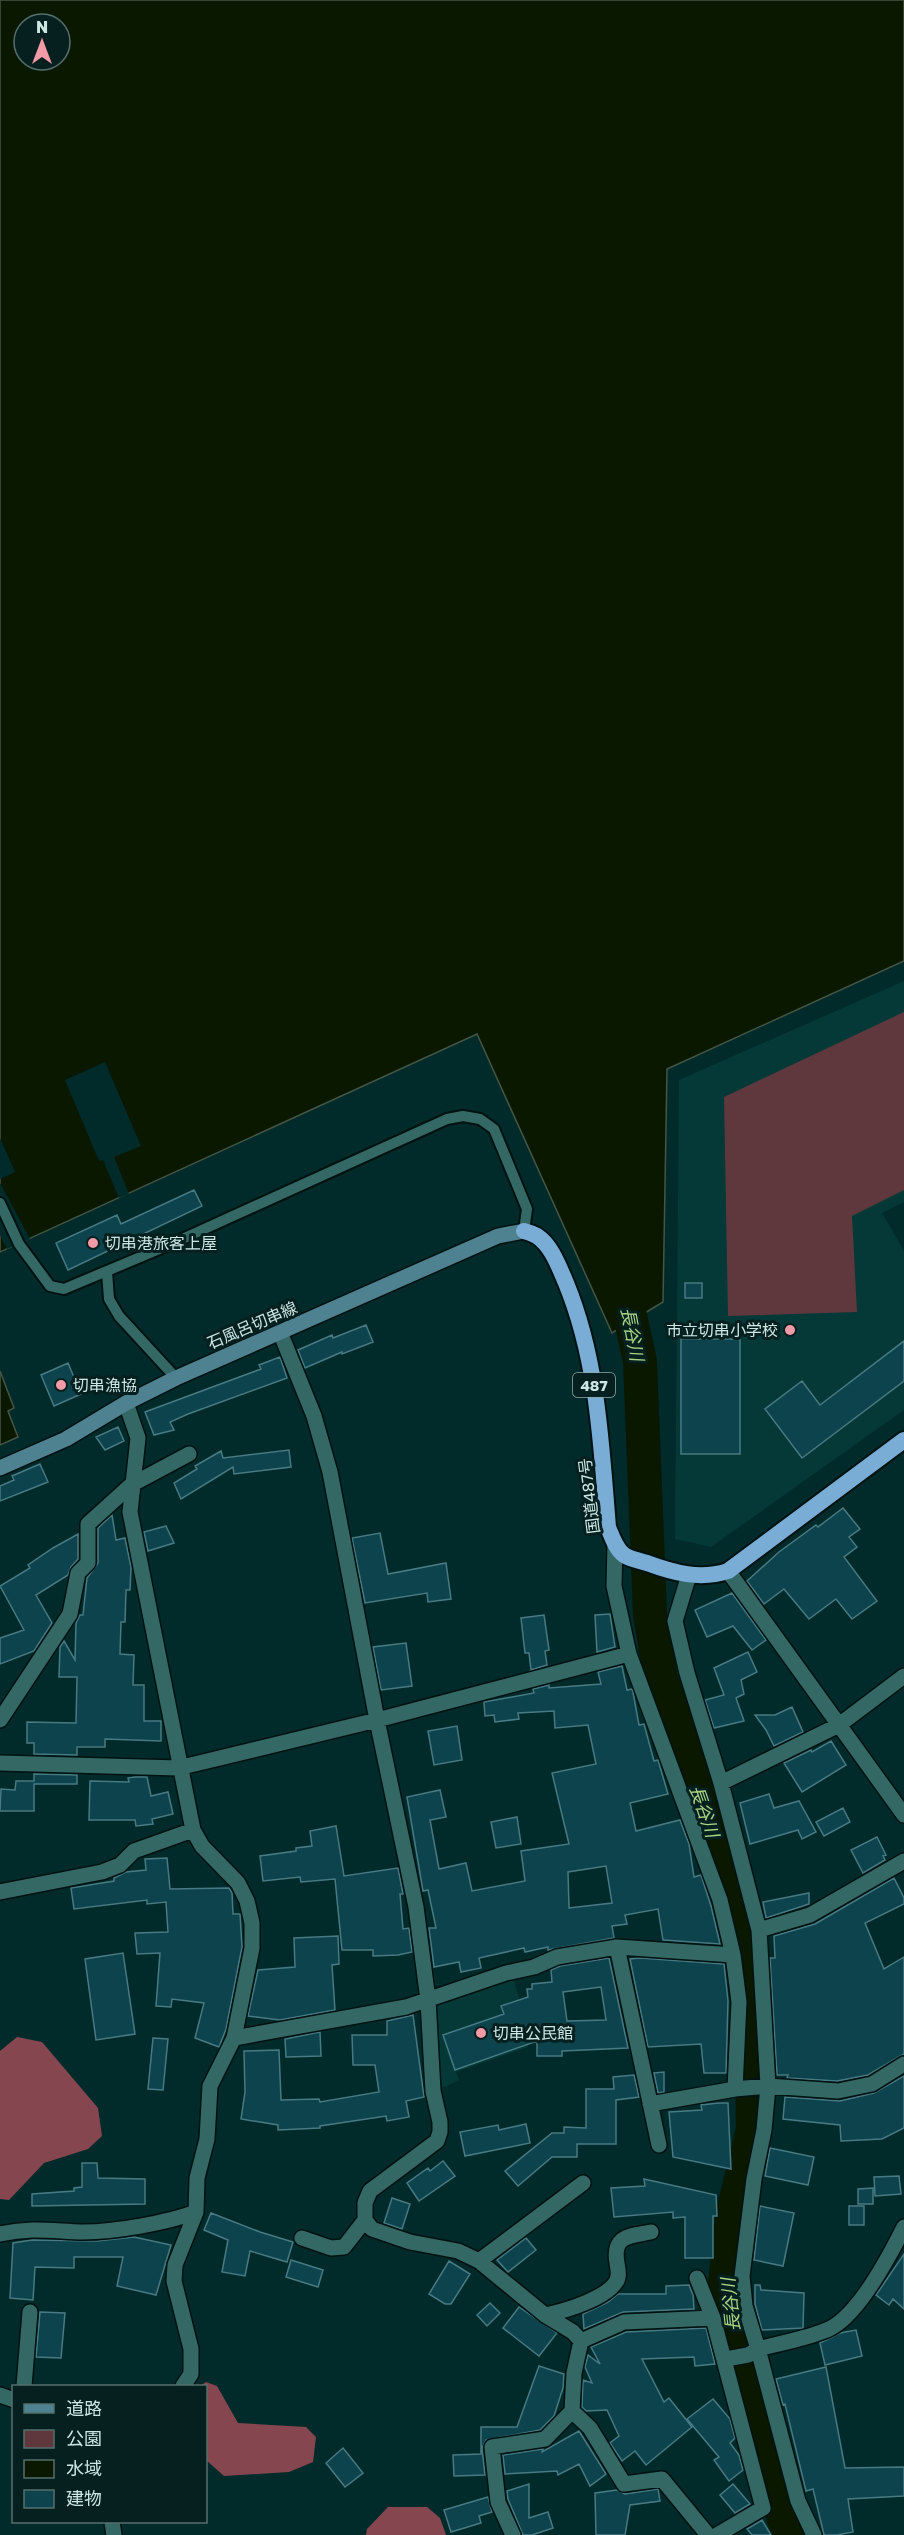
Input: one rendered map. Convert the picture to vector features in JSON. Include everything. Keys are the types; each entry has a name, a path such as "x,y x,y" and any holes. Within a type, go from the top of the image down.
{"highway":[{"name":"国道487号","path":"524,1231 537,1236 549,1248 576,1307 589,1357 598,1406 608,1527 619,1550"},
{"path":"619,1550 672,1572 713,1576 728,1571 904,1440"}],"main road":[{"name":"石風呂切串線","path":"0,1468 66,1439 126,1403 176,1377 498,1236 524,1231"}],"street":[{"path":"280,1332 314,1416 330,1472 377,1720 416,1907 428,2000 433,2091 441,2132 437,2141 370,2191 365,2203 365,2220 344,2247 331,2248 302,2238"},
{"path":"126,1403 138,1438 131,1485 130,1512 178,1767 193,1830 202,1846 238,1883 247,1901 252,1923 252,1948 234,2038 210,2086 207,2139 197,2178 196,2212 175,2265 174,2281 191,2349 191,2374 184,2385"},
{"path":"0,1719 70,1614 78,1574 88,1563 88,1524 131,1485 189,1454"},
{"path":"619,1550 614,1586 629,1654 720,1900 733,1955 739,2002 739,2089"},
{"path":"728,1571 904,1815"},
{"path":"689,1575 675,1621 687,1673 721,1783 759,1930 764,2130 754,2179 741,2276 745,2306 798,2501 814,2535"},
{"path":"0,1762 178,1767 377,1720 629,1654"},
{"path":"721,1783 839,1725 904,1676"},
{"path":"0,1892 102,1872 120,1865 134,1851 193,1830"},
{"path":"759,1930 790,1923 810,1915 904,1861"},
{"path":"234,2038 406,2007 506,1972 534,1967 557,1957 617,1947 733,1955"},
{"path":"617,1947 659,2145"},
{"path":"650,2104 764,2086 838,2091 872,2084 904,2064"},
{"path":"479,2261 583,2183"},
{"path":"0,2234 26,2228 86,2232 169,2221 196,2212"},
{"path":"365,2220 372,2229 410,2242 458,2251 479,2261 545,2315 573,2332 581,2341"},
{"path":"726,2359 748,2355 758,2349 829,2329 847,2318 891,2254 904,2227"},
{"path":"545,2315 564,2311 608,2291 618,2280 619,2272 615,2255 618,2243 626,2236 651,2232"},
{"path":"697,2278 726,2359 763,2508 717,2535"},
{"path":"24,2385 30,2312"},
{"path":"581,2341 624,2322 713,2318"},
{"path":"513,2535 498,2502 492,2447 545,2439 572,2411 574,2373 581,2341"},
{"path":"572,2411 590,2428 624,2484 662,2479 708,2535"}],"lane":[{"path":"0,1203 19,1244 50,1286 64,1289 107,1272 447,1119 463,1116 480,1119 494,1129 527,1209 524,1231"},
{"path":"107,1272 109,1299 119,1316 176,1377"}],"shaded area":[{"name":"市立切串小学校","path":"904,981 904,1202 882,1213 904,1251 904,1410 711,1547 675,1539 679,1080"},
{"name":"切串公民館","path":"513,1978 525,2018 528,2047 456,2072 459,2080 445,2087 436,2086 433,2005"},
{"path":"17,2037 42,2042 98,2108 102,2136 88,2149 44,2163 9,2200 0,2199 0,2051"},
{"path":"206,2382 217,2386 238,2423 306,2427 316,2437 313,2462 289,2472 224,2476 207,2461 207,2385 202,2385"},
{"path":"388,2507 427,2507 440,2518 446,2535 366,2535 367,2529"}],"green space":[{"path":"904,1012 904,1190 852,1216 857,1312 728,1316 724,1097"}],"water":[{"path":"0,0 904,0 904,961 667,1069 663,1302 612,1333 477,1034 0,1252"},
{"path":"0,1371 14,1408 8,1411 18,1437 0,1445"}],"pier":[{"path":"105,1062 141,1146 114,1157 129,1194 119,1198 103,1160 99,1161 65,1080"},
{"path":"0,1138 15,1172 0,1179"},
{"path":"0,1183 30,1239 7,1249 0,1235"}],"building":[{"path":"194,1190 202,1206 68,1270 56,1243 117,1215 121,1224"},
{"path":"685,1283 702,1283 702,1298 685,1298"},
{"path":"366,1325 373,1342 305,1368 298,1350 332,1335 333,1338"},
{"path":"681,1339 740,1339 740,1454 681,1454"},
{"path":"904,1341 904,1381 802,1458 765,1409 802,1381 820,1405"},
{"path":"280,1357 287,1378 188,1414 170,1422 174,1430 154,1435 145,1412 261,1369 259,1365"},
{"name":"切串漁協","path":"68,1363 81,1394 54,1406 41,1375"},
{"path":"118,1427 124,1441 105,1450 96,1437"},
{"path":"289,1450 291,1467 234,1474 233,1467 181,1499 174,1483 197,1469 195,1466 221,1451 223,1458"},
{"path":"40,1464 48,1482 0,1501 0,1486 14,1480 12,1476"},
{"path":"843,1508 860,1529 849,1537 857,1547 844,1557 877,1601 852,1619 836,1599 809,1619 784,1589 764,1604 747,1581 779,1552"},
{"path":"112,1515 116,1540 125,1538 131,1567 130,1590 126,1590 125,1622 121,1622 120,1654 134,1655 133,1685 144,1685 144,1721 161,1721 161,1741 105,1739 105,1747 77,1747 77,1755 34,1754 34,1743 27,1743 27,1722 76,1723 77,1677 59,1677 60,1647 64,1641 75,1660 76,1623 80,1615 83,1615 87,1578 98,1563 98,1528"},
{"path":"166,1526 174,1543 148,1551 144,1532"},
{"path":"380,1533 388,1574 446,1563 451,1599 428,1602 427,1593 365,1603 352,1538"},
{"path":"78,1534 78,1559 68,1575 36,1595 52,1623 34,1651 0,1664 0,1638 24,1630 0,1586 30,1568 28,1565 53,1548"},
{"path":"732,1593 766,1640 752,1650 733,1626 707,1637 695,1610"},
{"path":"610,1614 615,1647 597,1652 595,1615"},
{"path":"544,1615 549,1650 545,1651 547,1665 531,1670 529,1653 525,1653 521,1618"},
{"path":"406,1643 412,1686 381,1690 373,1647"},
{"path":"748,1652 757,1672 741,1680 744,1694 736,1698 744,1721 714,1728 705,1700 724,1695 714,1668"},
{"path":"622,1666 627,1690 632,1689 633,1692 639,1725 644,1724 654,1761 658,1760 668,1794 630,1803 636,1831 680,1820 689,1844 694,1877 701,1875 720,1944 663,1940 658,1909 625,1915 627,1924 612,1926 614,1938 548,1950 548,1947 525,1952 524,1948 479,1958 481,1968 461,1972 459,1962 434,1967 429,1928 436,1928 428,1890 423,1891 407,1797 440,1790 446,1817 430,1820 439,1869 466,1863 472,1891 525,1881 521,1851 569,1844 552,1773 596,1764 588,1725 555,1728 554,1711 518,1713 519,1719 495,1722 494,1715 485,1716 484,1702 534,1693 533,1689 549,1685 549,1688 601,1684 598,1672","holes":["606,1866 612,1903 569,1908 568,1872"]},
{"path":"792,1707 803,1732 774,1746 755,1715 775,1715"},
{"path":"457,1726 462,1760 434,1765 428,1731"},
{"path":"831,1741 846,1765 802,1792 784,1763 811,1750 812,1752"},
{"path":"34,1774 77,1775 77,1784 34,1784 34,1811 0,1811 1,1789 15,1790 16,1781 34,1781"},
{"path":"147,1777 151,1796 168,1792 173,1814 152,1819 153,1824 136,1826 135,1820 89,1820 90,1781 129,1782 128,1778"},
{"path":"769,1794 774,1808 799,1801 816,1832 802,1839 798,1830 750,1844 740,1803"},
{"path":"843,1808 850,1822 824,1836 816,1822"},
{"path":"517,1817 521,1844 496,1848 491,1822"},
{"path":"336,1826 344,1876 398,1868 403,1894 400,1894 403,1929 409,1928 412,1952 373,1956 373,1950 342,1950 335,1879 301,1882 300,1877 263,1881 260,1856 296,1851 296,1848 312,1846 310,1831"},
{"path":"877,1837 886,1855 883,1856 885,1860 863,1873 851,1850"},
{"path":"167,1858 170,1889 229,1888 232,1893 233,1914 240,1914 242,1947 226,2029 219,2047 195,2038 204,2003 172,1999 171,2007 156,2006 160,1953 137,1954 135,1933 168,1932 166,1902 147,1904 147,1900 74,1909 71,1888 114,1881 114,1878 126,1872 146,1870 145,1859"},
{"path":"894,1878 904,1898 904,1904 865,1923 884,1969 904,1957 904,2054 868,2075 837,2081 787,2078 788,2075 777,2075 770,1958 775,1958 774,1936 815,1924"},
{"path":"809,1893 809,1904 766,1918 763,1902"},
{"path":"338,1936 339,1964 332,1965 335,2010 280,2020 248,2016 258,1970 295,1967 294,1938"},
{"path":"123,1953 135,2034 96,2040 85,1959"},
{"path":"609,1958 628,2048 562,2051 562,2056 537,2056 537,2041 455,2070 443,2035 504,2014 501,2006 528,1997 527,1989 532,1989 532,1984 552,1982 551,1970 560,1966","holes":["601,1987 606,2020 567,2021 563,1992"]},
{"path":"630,1959 724,1964 728,2001 726,2073 704,2073 701,2044 648,2047"},
{"path":"413,2015 424,2097 406,2101 409,2117 387,2121 386,2116 320,2126 320,2128 278,2130 278,2125 241,2119 245,2092 244,2051 279,2050 281,2100 319,2099 320,2102 379,2092 375,2065 353,2065 352,2035 387,2035 387,2021"},
{"path":"320,2032 321,2056 286,2057 285,2039"},
{"path":"153,2038 168,2039 163,2090 148,2089"},
{"path":"664,2072 664,2092 658,2093 654,2073"},
{"path":"634,2075 639,2097 616,2100 616,2144 577,2144 577,2157 552,2157 518,2186 505,2171 552,2133 564,2133 564,2127 586,2128 586,2089 614,2089 613,2077"},
{"path":"904,2076 904,2128 882,2139 841,2141 840,2125 783,2119 785,2097 840,2101 874,2093"},
{"path":"728,2103 731,2169 673,2157 669,2112 702,2110 701,2105"},
{"path":"526,2124 530,2143 465,2156 460,2132 498,2125 499,2130"},
{"path":"770,2148 814,2157 808,2185 765,2176"},
{"path":"443,2161 455,2176 419,2201 407,2183 428,2168 430,2171"},
{"path":"82,2163 97,2163 98,2178 145,2179 145,2204 32,2206 32,2194 74,2191 74,2188 82,2187"},
{"path":"899,2176 901,2194 875,2196 874,2177"},
{"path":"644,2179 716,2195 717,2216 713,2216 713,2258 685,2258 685,2217 673,2218 673,2212 614,2217 611,2188 645,2186"},
{"path":"873,2188 873,2204 858,2204 858,2189"},
{"path":"392,2198 410,2204 402,2229 384,2223"},
{"path":"760,2206 794,2213 783,2266 754,2260"},
{"path":"849,2206 864,2206 864,2225 849,2225"},
{"path":"211,2213 293,2242 287,2262 250,2251 245,2276 222,2272 228,2240 204,2230"},
{"path":"134,2237 171,2245 156,2295 117,2286 123,2257 74,2257 74,2268 35,2267 33,2300 10,2298 13,2243 32,2240 97,2241"},
{"path":"526,2238 536,2250 508,2272 497,2260"},
{"path":"904,2254 904,2309 893,2299 889,2305 876,2295"},
{"path":"291,2260 323,2270 318,2287 286,2277"},
{"path":"449,2261 470,2274 451,2304 445,2304 429,2294"},
{"path":"689,2285 693,2295 694,2309 623,2312 584,2329 583,2314 608,2302 618,2294 666,2294 666,2286"},
{"path":"755,2285 760,2285 761,2290 804,2293 803,2328 762,2330 755,2304"},
{"path":"490,2303 500,2313 487,2326 477,2315"},
{"path":"519,2307 557,2333 539,2356 503,2328"},
{"path":"40,2312 65,2313 61,2358 36,2357"},
{"path":"706,2328 715,2364 695,2366 694,2357 642,2359 664,2402 669,2398 692,2427 646,2465 635,2451 622,2461 610,2443 619,2436 607,2410 586,2411 582,2407 583,2380 592,2383 585,2367 588,2355 600,2364 591,2347 626,2332"},
{"path":"856,2330 862,2356 825,2365 820,2343 840,2333"},
{"path":"539,2366 564,2374 563,2388 554,2416 540,2430 486,2440 482,2448 485,2475 454,2476 453,2455 481,2454 481,2427 517,2427"},
{"path":"826,2367 845,2468 904,2467 904,2496 848,2499 853,2532 837,2535 824,2535 813,2489 806,2491 785,2404 783,2405 776,2379"},
{"path":"713,2399 730,2419 735,2438 730,2443 739,2455 743,2470 729,2481 714,2460 719,2457 687,2419"},
{"path":"579,2431 606,2474 590,2486 579,2464 558,2475 557,2471 505,2474 503,2455 543,2449 542,2452"},
{"path":"343,2448 363,2473 345,2487 326,2463"},
{"path":"529,2484 529,2518 548,2512 553,2528 532,2535 523,2535 507,2491"},
{"path":"733,2484 750,2504 735,2513 720,2495"},
{"path":"658,2489 660,2501 630,2505 625,2535 596,2535 595,2493 617,2490 625,2494"},
{"path":"488,2497 492,2512 479,2516 481,2523 451,2532 444,2510"},
{"path":"762,2520 771,2535 752,2535 747,2529"}],"waterway":[{"name":"長谷川","path":"621,1275 640,1361 650,1614 660,1675 744,1926 751,1987 753,2129 732,2216 725,2284 729,2326 748,2381 784,2520 792,2535"}],"place":[{"name":"切串港旅客上屋","path":"93,1243"},
{"name":"市立切串小学校","path":"790,1330"},
{"name":"切串漁協","path":"61,1385"},
{"name":"切串公民館","path":"481,2033"}]}
